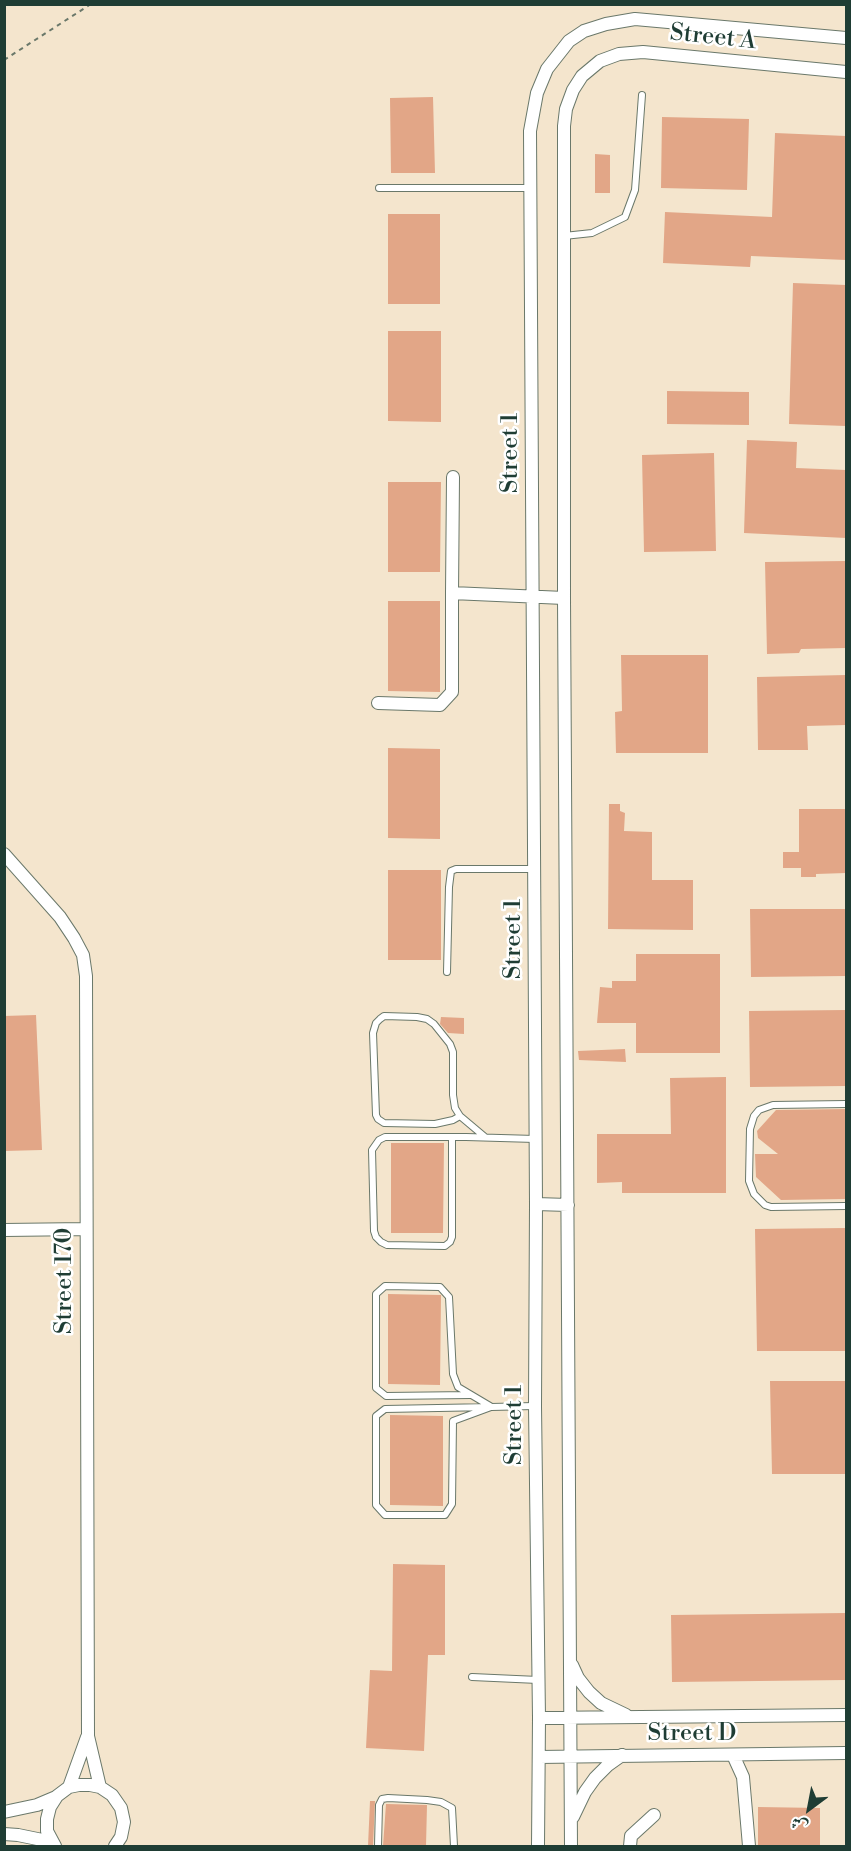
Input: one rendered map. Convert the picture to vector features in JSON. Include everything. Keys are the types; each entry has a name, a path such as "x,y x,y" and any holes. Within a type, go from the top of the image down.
{"street":[{"name":"Street A","path":"569,41 584,31 635,19 846,38"},
{"name":"Street 1","path":"538,1846 530,131 537,93 547,69 569,41"},
{"name":"Street A","path":"564,236 566,109 573,90 582,76 600,62 619,54 643,52 846,72"},
{"path":"564,236 571,1846"},
{"path":"378,703 440,705 453,692 453,477"},
{"path":"452,593 564,598"},
{"name":"Street 170","path":"4,854 60,917 83,955 86,976 88,1736 100,1787"},
{"path":"536,1204 568,1205"},
{"path":"4,1230 86,1229"},
{"path":"571,1663 578,1678 589,1692 609,1707 632,1717"},
{"name":"Street D","path":"539,1718 846,1715"},
{"name":"Street 170","path":"69,1787 88,1736"},
{"name":"Street D","path":"539,1757 846,1753"},
{"path":"571,1824 576,1807 590,1785 608,1765 622,1755"},
{"path":"733,1755 743,1777 749,1846"},
{"path":"4,1812 37,1805 57,1796 69,1787 79,1785 100,1787 112,1796 121,1808 124,1822 121,1837 115,1846"},
{"path":"54,1844 47,1831 47,1819 50,1807 57,1796"},
{"path":"630,1846 631,1836 654,1815"},
{"path":"4,1834 54,1844"}],"lane":[{"path":"564,236 592,233 625,217 635,190 642,95"},
{"path":"379,188 531,188"},
{"path":"447,972 448,886 451,871 456,869 534,869"},
{"path":"460,1116 435,1124 384,1123 378,1119 373,1032 380,1019 384,1016 417,1017 427,1019 434,1024 450,1044 453,1052 455,1108 460,1116 485,1138"},
{"path":"846,1104 773,1105 759,1110 754,1116 750,1130 749,1181 754,1194 768,1207 846,1206"},
{"path":"452,1137 452,1237 450,1242 445,1246 387,1245 381,1242 374,1231 372,1150 376,1143 385,1137 452,1137 536,1139"},
{"path":"470,1395 386,1395 376,1388 376,1294 385,1286 440,1287 449,1297 453,1374 459,1387 491,1407"},
{"path":"491,1407 453,1422 452,1504 445,1515 385,1515 376,1505 376,1416 385,1409 535,1406"},
{"path":"472,1677 539,1680"},
{"path":"378,1846 379,1805 382,1799 396,1798 441,1802 452,1808 454,1846"}],"path":[{"path":"4,60 91,4"}],"building":[{"path":"433,97 435,173 391,173 390,98"},
{"path":"662,117 749,119 747,190 661,188"},
{"path":"775,133 846,136 846,260 751,256 750,267 663,263 665,212 772,217"},
{"path":"595,154 610,155 610,193 595,193"},
{"path":"388,214 440,214 440,304 388,304"},
{"path":"793,283 846,285 846,426 789,424"},
{"path":"388,331 441,331 441,422 388,421"},
{"path":"667,391 749,392 749,425 667,424"},
{"path":"747,440 797,442 796,468 846,470 846,538 744,533"},
{"path":"714,453 716,551 644,552 642,455"},
{"path":"388,482 441,482 440,572 388,572"},
{"path":"846,561 846,648 801,649 799,653 767,654 765,562"},
{"path":"388,601 440,601 440,692 388,691"},
{"path":"621,655 708,655 708,753 616,753 615,712 622,711"},
{"path":"846,675 846,725 807,726 808,750 758,750 757,677"},
{"path":"388,748 440,749 440,839 388,838"},
{"path":"609,804 620,804 620,811 625,813 624,831 652,832 652,880 693,880 693,930 608,929"},
{"path":"799,809 846,809 846,873 801,877 801,868 783,868 783,852 799,852"},
{"path":"388,870 441,870 441,960 388,960"},
{"path":"750,909 846,909 846,976 751,977"},
{"path":"636,954 720,954 720,1053 636,1053 636,1023 597,1023 600,987 612,988 612,981 636,981"},
{"path":"846,1010 846,1086 750,1087 749,1011"},
{"path":"36,1015 42,1150 4,1151 4,1016"},
{"path":"441,1017 464,1018 464,1034 448,1033 440,1024"},
{"path":"625,1049 626,1062 579,1060 578,1051"},
{"path":"726,1077 726,1193 622,1193 622,1182 597,1183 597,1134 671,1134 670,1078"},
{"path":"846,1109 846,1199 781,1200 756,1177 755,1154 778,1154 758,1138 757,1131 776,1110"},
{"path":"391,1143 444,1143 443,1233 391,1233"},
{"path":"846,1228 846,1351 757,1351 755,1229"},
{"path":"388,1294 441,1295 440,1385 388,1384"},
{"path":"770,1381 846,1381 846,1474 772,1474"},
{"path":"390,1415 443,1416 443,1506 390,1505"},
{"path":"393,1564 445,1565 445,1655 428,1655 424,1751 366,1748 370,1670 392,1671"},
{"path":"846,1613 846,1680 672,1682 671,1615"},
{"path":"370,1801 375,1801 373,1846 368,1846"},
{"path":"386,1804 427,1805 426,1846 383,1846"},
{"path":"758,1807 820,1808 820,1846 758,1846"}]}
